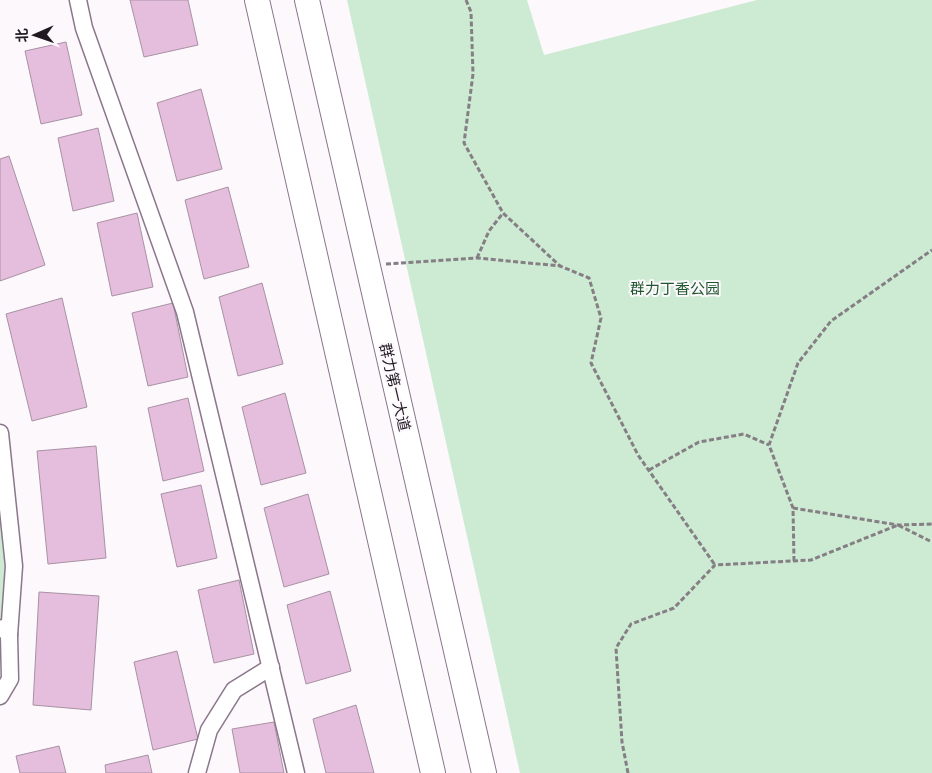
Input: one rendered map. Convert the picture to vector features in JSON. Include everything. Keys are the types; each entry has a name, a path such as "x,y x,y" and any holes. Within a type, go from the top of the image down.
{"main road":[{"path":"257,0 434,773"},
{"name":"群力第一大道","path":"307,0 484,773"}],"street":[{"path":"78,0 84,28 185,312 296,773"},
{"path":"0,433 14,566 5,630 10,679 0,696"},
{"path":"197,773 209,730 234,690 271,667"}],"path":[{"path":"466,0 471,12 473,74 464,143 503,213 560,266"},
{"path":"477,258 489,231 503,213"},
{"path":"794,561 792,508 770,444 798,363 831,321 932,250"},
{"path":"368,265 477,258 560,266 589,278 601,318 591,363 638,455 715,565"},
{"path":"649,470 699,442 744,434 770,444"},
{"path":"792,508 898,525 932,524"},
{"path":"628,773 622,742 616,648 631,624 674,608 715,565 811,560 898,525 932,542"}],"green space":[{"name":"群力丁香公园","path":"347,0 527,0 544,55 757,0 932,0 932,773 520,773"},
{"path":"0,433 9,635 0,625"}],"building":[{"path":"130,0 188,0 198,45 144,57"},
{"path":"66,42 82,115 41,124 25,51"},
{"path":"201,89 222,169 177,181 157,103"},
{"path":"98,128 114,201 73,211 58,138"},
{"path":"9,156 45,265 0,281 0,159"},
{"path":"228,187 249,267 204,279 185,200"},
{"path":"137,213 153,287 112,296 97,223"},
{"path":"262,283 283,364 238,376 219,297"},
{"path":"62,298 87,407 32,421 6,314"},
{"path":"173,303 188,377 148,386 132,313"},
{"path":"285,393 306,473 261,485 242,407"},
{"path":"188,398 204,471 163,481 148,408"},
{"path":"96,446 106,558 48,564 37,451"},
{"path":"201,485 217,558 177,567 161,494"},
{"path":"308,494 329,574 284,587 264,508"},
{"path":"239,580 254,654 214,663 198,590"},
{"path":"330,591 351,671 306,684 287,605"},
{"path":"39,592 99,596 91,710 33,705"},
{"path":"177,651 198,739 153,750 134,662"},
{"path":"356,705 374,773 326,773 313,719"},
{"path":"274,722 284,773 240,773 232,729"},
{"path":"59,746 66,773 20,773 16,756"},
{"path":"148,755 152,773 106,773 105,765"}]}
